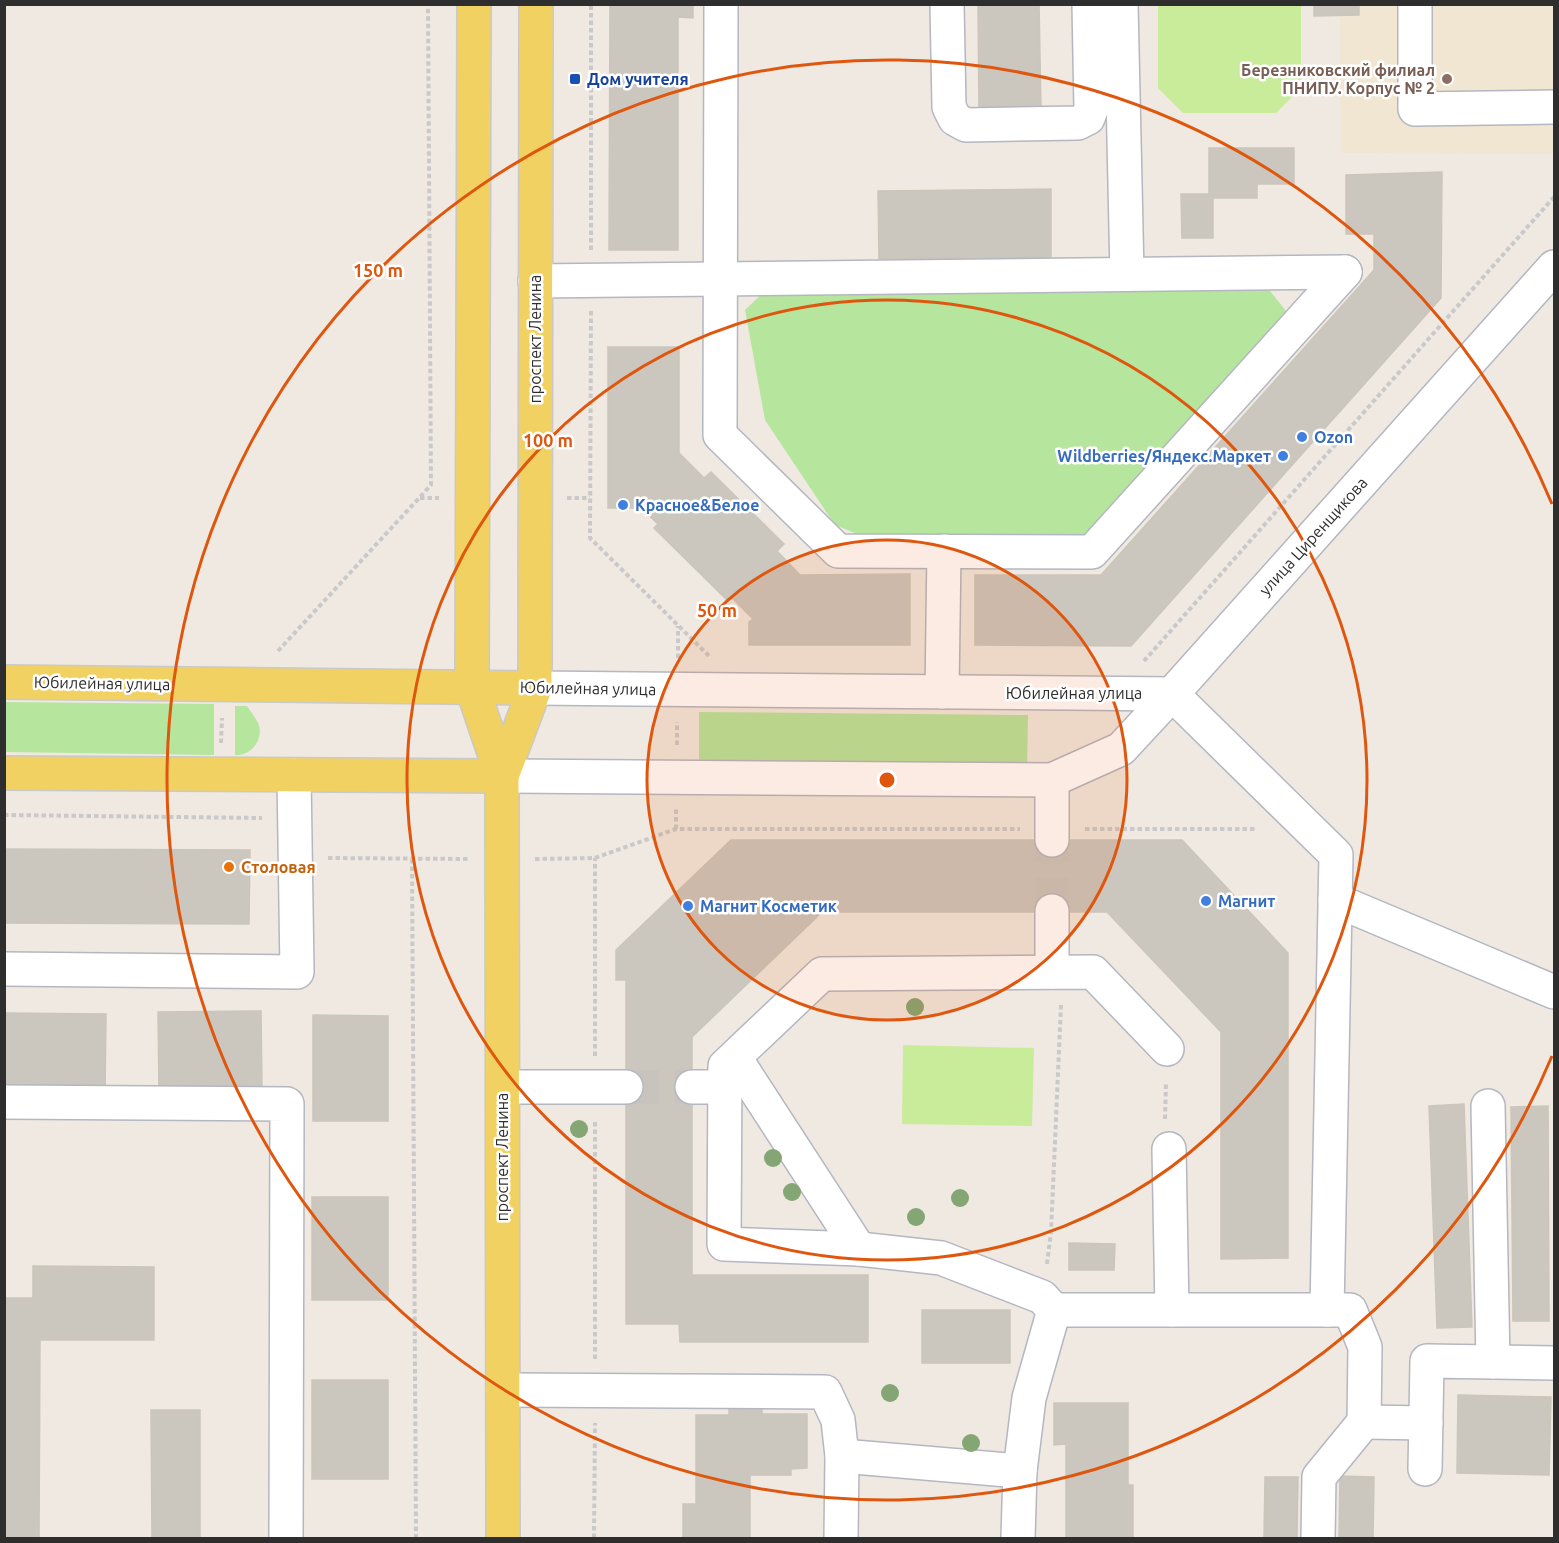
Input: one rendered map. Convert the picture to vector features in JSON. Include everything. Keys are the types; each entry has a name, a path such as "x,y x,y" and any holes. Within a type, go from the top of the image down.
{"main road":[{"name":"проспект Ленина","path":"474,4 472,687 502,776 503,1539"},
{"name":"проспект Ленина","path":"502,776 535,688 536,4"},
{"name":"Юбилейная улица","path":"4,682 535,688"},
{"path":"4,773 502,776"}],"street":[{"path":"535,281 720,279 1126,274 1345,272 1092,552 838,550 720,435 720,279 721,4"},
{"path":"947,4 948,107 955,119 966,125 1078,123 1088,118 1091,110 1089,4"},
{"path":"1121,4 1126,274"},
{"path":"1415,4 1415,109 1554,106"},
{"name":"улица Циренщикова","path":"1052,780 1121,749 1554,267"},
{"path":"942,692 944,551"},
{"name":"Юбилейная улица","path":"535,688 1172,694"},
{"path":"1172,694 1336,855 1327,1310"},
{"path":"4,969 297,972 294,775"},
{"path":"502,776 1052,780 1052,835"},
{"path":"1335,900 1554,992"},
{"path":"1052,911 1057,971"},
{"path":"692,1087 730,1072 822,974 1093,972 1166,1065"},
{"path":"730,1072 724,1244 859,1249 941,1258 1048,1304 1172,1310 1350,1310 1365,1347 1364,1422 1319,1477 1318,1539"},
{"path":"730,1072 859,1249"},
{"path":"502,1087 611,1087"},
{"path":"4,1102 287,1104 286,1539"},
{"path":"1488,1106 1493,1362"},
{"path":"1167,1136 1172,1310"},
{"path":"1018,1539 1020,1471 1029,1398 1048,1304"},
{"path":"1425,1469 1427,1361 1554,1363"},
{"path":"502,1390 825,1392 838,1420 842,1456 841,1539"},
{"path":"1364,1422 1426,1423"},
{"path":"842,1456 1020,1471"}],"path":[{"path":"278,652 431,485 428,4"},
{"path":"676,829 678,626"},
{"path":"221,774 222,684"},
{"path":"4,815 263,818"},
{"path":"295,858 595,858 676,829 1052,835 1255,829"},
{"path":"594,1539 595,1390 611,1087 595,858"},
{"path":"412,859 416,1539"},
{"path":"1048,1304 1057,971"},
{"path":"1166,1065 1167,1136"}],"shaded area":[{"name":"Березниковский филиал ПНИПУ. Корпус № 2","path":"1340,5 1554,5 1554,154 1341,153"}],"green space":[{"path":"1158,5 1301,5 1301,88 1276,113 1183,113 1158,88"},
{"path":"1266,286 1286,311 1084,543 870,539 835,525 765,420 745,310 763,293"},
{"path":"5,702 214,704 214,755 5,752"},
{"path":"235,706 247,706 260,729 255,745 241,755 235,755"},
{"path":"699,712 1028,715 1027,768 699,765"},
{"path":"903,1045 1034,1048 1032,1126 902,1124"}],"building":[{"path":"610,4 693,4 693,18 678,17 678,250 609,250"},
{"path":"978,4 1039,4 1041,109 979,110"},
{"path":"1314,4 1359,4 1359,15 1314,16"},
{"path":"1209,148 1294,148 1294,184 1257,184 1257,198 1213,198 1213,194 1209,194"},
{"path":"1442,172 1441,298 1131,646 975,645 975,575 1101,575 1374,270 1374,234 1346,234 1346,175"},
{"path":"1051,189 1051,257 879,259 878,191"},
{"path":"1181,194 1213,194 1213,238 1182,238"},
{"path":"608,347 679,347 679,453 704,478 711,472 784,544 777,551 800,575 910,574 910,645 749,645 749,622 753,619 731,597 727,600 654,528 658,524 638,505 635,508 608,508"},
{"path":"731,840 1182,840 1288,953 1288,1258 1221,1259 1221,1032 1107,912 822,912 692,1037 692,1275 868,1275 868,1342 680,1342 679,1324 626,1324 626,980 616,980 616,950"},
{"path":"4,849 250,850 249,924 4,923"},
{"path":"261,1011 262,1090 159,1092 158,1012"},
{"path":"4,1013 106,1014 105,1093 4,1092"},
{"path":"313,1015 388,1016 388,1121 313,1121"},
{"path":"1464,1104 1472,1327 1437,1328 1429,1106"},
{"path":"1548,1106 1549,1321 1513,1321 1511,1107"},
{"path":"312,1197 388,1197 388,1300 312,1300"},
{"path":"1069,1243 1115,1244 1114,1270 1069,1270"},
{"path":"33,1266 154,1267 154,1340 40,1340 39,1538 4,1538 4,1298 33,1298"},
{"path":"922,1310 1010,1310 1010,1363 922,1363"},
{"path":"312,1380 388,1380 388,1479 312,1479"},
{"path":"1458,1395 1551,1397 1549,1475 1457,1473"},
{"path":"1054,1403 1128,1403 1128,1485 1133,1485 1133,1538 1066,1538 1066,1444 1054,1445"},
{"path":"729,1404 762,1404 762,1414 807,1414 807,1468 791,1469 791,1475 750,1475 750,1538 683,1538 683,1504 696,1504 696,1415 729,1415"},
{"path":"151,1410 200,1410 200,1538 152,1538"},
{"path":"1340,1476 1374,1477 1373,1538 1339,1538"},
{"path":"1265,1477 1298,1477 1297,1538 1264,1538"}],"tunnel":[{"path":"1052,840 1052,911"},
{"path":"626,1087 692,1087"}],"place":[{"name":"Дом учителя","path":"575,79"},
{"name":"Березниковский филиал ПНИПУ. Корпус № 2","path":"1447,79"},
{"name":"Ozon","path":"1302,437"},
{"name":"Wildberries/Яндекс.Маркет","path":"1283,456"},
{"name":"Красное&Белое","path":"623,505"},
{"name":"Столовая","path":"229,867"},
{"name":"Магнит","path":"1206,901"},
{"name":"Магнит Косметик","path":"688,906"}]}
